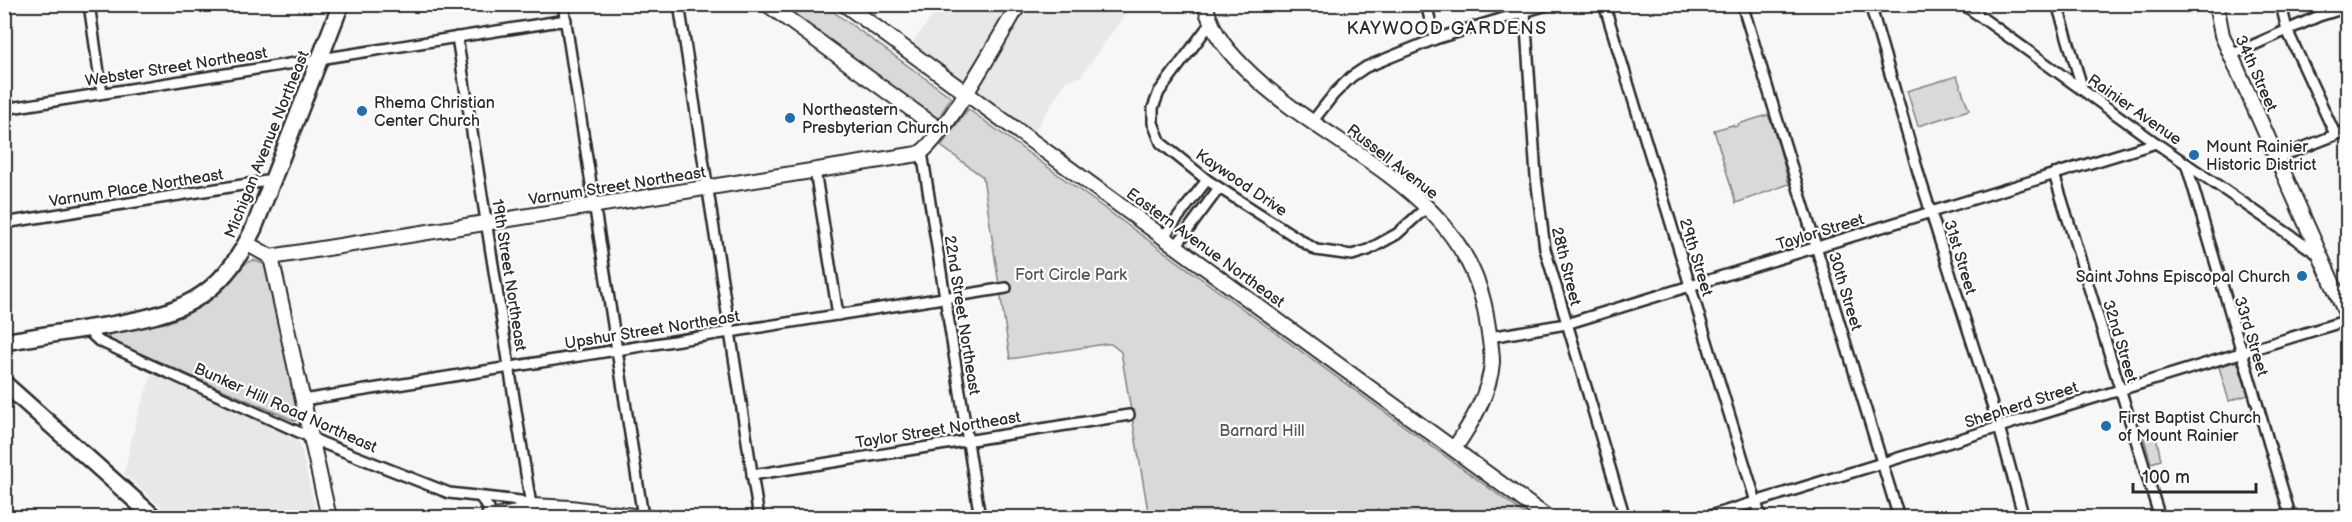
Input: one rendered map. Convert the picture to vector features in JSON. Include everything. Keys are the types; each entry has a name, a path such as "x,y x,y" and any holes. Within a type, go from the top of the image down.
{"main road":[{"name":"Michigan Avenue Northeast","path":"4,342 147,319 190,303 222,278 246,243 273,180 341,4"},
{"path":"4,383 155,518"}],"street":[{"path":"89,4 102,93"},
{"path":"563,4 643,517"},
{"path":"679,4 759,518"},
{"path":"767,4 939,130"},
{"name":"Eastern Avenue Northeast","path":"844,4 1548,518"},
{"path":"922,152 966,93 1019,4"},
{"name":"Russell Avenue","path":"1205,4 1210,24 1234,58 1266,88 1391,176 1427,207 1444,225 1473,272 1485,305 1492,363 1484,396 1464,435 1454,449"},
{"path":"1426,4 1435,39"},
{"path":"1312,122 1334,94 1366,67 1435,39 1550,4"},
{"name":"29th Street","path":"1604,4 1761,518"},
{"name":"30th Street","path":"1742,4 1899,518"},
{"name":"31st Street","path":"1870,4 1931,212 1999,427 2024,518"},
{"name":"Rainier Avenue","path":"1963,4 2156,143 2321,256"},
{"path":"2057,4 2083,90"},
{"name":"34th Street","path":"2216,4 2222,35 2348,319"},
{"path":"2281,4 2287,30 2335,134"},
{"path":"2231,55 2287,30 2348,7"},
{"name":"28th Street","path":"1525,12 1541,224 1553,280 1626,518"},
{"name":"Webster Street Northeast","path":"4,109 566,20"},
{"name":"Kaywood Drive","path":"1210,24 1159,92 1153,108 1153,123 1161,143 1207,180 1316,250 1352,255 1368,250 1397,234 1427,207"},
{"name":"19th Street Northeast","path":"457,37 532,512"},
{"path":"2277,158 2348,130"},
{"name":"Taylor Street","path":"1490,337 1566,324 2156,143"},
{"name":"Varnum Street Northeast","path":"272,257 922,152"},
{"name":"22nd Street Northeast","path":"922,152 980,518"},
{"name":"33rd Street","path":"2186,163 2290,518"},
{"path":"815,170 838,315"},
{"name":"32nd Street","path":"2054,174 2160,518"},
{"name":"Varnum Place Northeast","path":"4,223 273,180"},
{"path":"1163,237 1207,180"},
{"path":"1176,246 1219,188"},
{"path":"246,243 272,257 329,518"},
{"name":"Upshur Street Northeast","path":"303,400 1006,288"},
{"name":"Shepherd Street","path":"1703,518 2348,319"},
{"name":"Bunker Hill Road Northeast","path":"86,329 99,341 325,444 449,493 520,501 532,512 649,518"},
{"name":"Taylor Street Northeast","path":"752,475 1129,415"},
{"path":"481,498 489,509 487,518 532,512"},
{"path":"852,518 885,518"}],"shaded area":[{"path":"940,5 1132,5 1080,77 1067,80 1031,137 909,48"},
{"path":"152,373 295,439 300,444 317,517 173,517 124,474 136,421"}],"green space":[{"path":"776,5 824,5 951,97 937,121"},
{"path":"1957,76 1969,110 1918,126 1907,91"},
{"path":"968,109 1529,517 1149,517 1121,352 1111,344 1105,344 1010,359 983,177 941,146"},
{"path":"1768,115 1776,135 1789,184 1736,203 1714,130 1733,125 1738,126 1738,124"},
{"path":"253,260 266,265 300,417 295,421 111,341 107,335 109,332 166,323 183,316 225,287 246,263"},
{"path":"2237,361 2248,395 2229,401 2219,367"},
{"path":"2155,431 2161,460 2151,463 2143,435"}],"place":[{"name":"Rhema Christian Center Church","path":"362,111"},
{"name":"Northeastern Presbyterian Church","path":"790,118"},
{"name":"Mount Rainier Historic District","path":"2194,155"},
{"name":"Saint Johns Episcopal Church","path":"2302,276"},
{"name":"First Baptist Church of Mount Rainier","path":"2106,426"}],"district":[{"name":"KAYWOOD GARDENS","path":"1447,28"}],"park label":[{"name":"Fort Circle Park","path":"1071,274"},
{"name":"Barnard Hill","path":"1262,430"}]}
